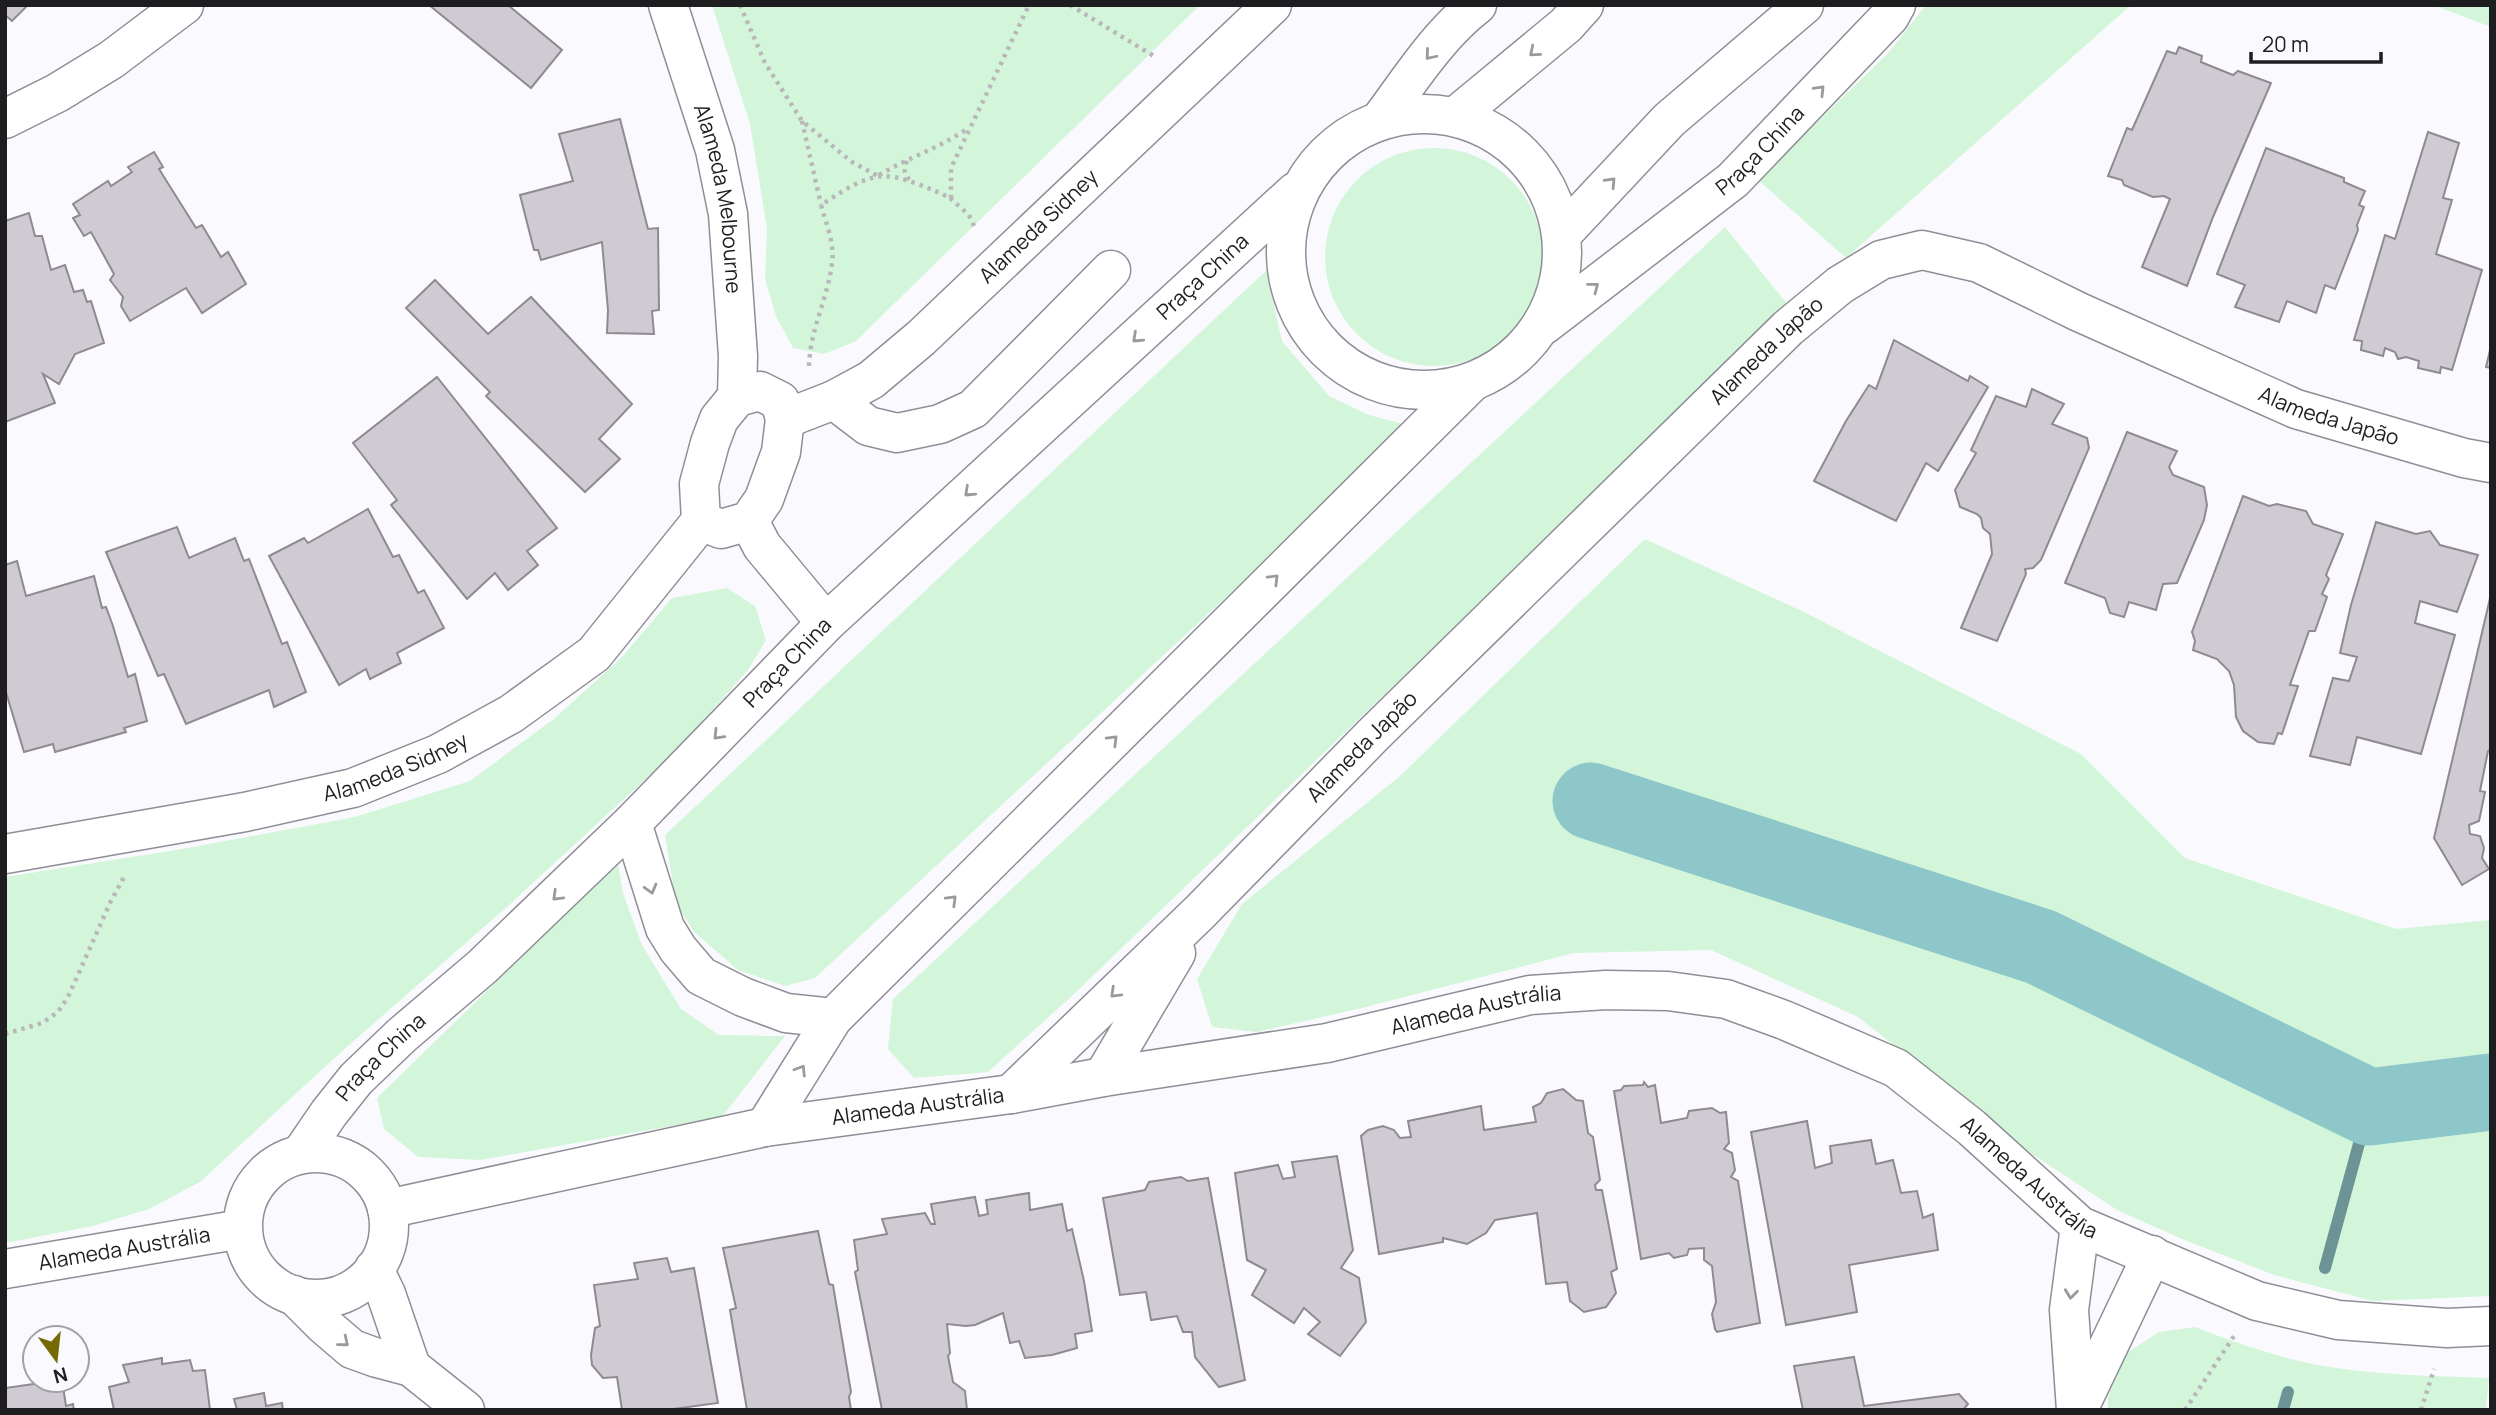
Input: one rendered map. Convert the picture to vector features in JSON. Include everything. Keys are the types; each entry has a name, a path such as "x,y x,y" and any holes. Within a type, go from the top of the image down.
{"street":[{"path":"5,120 57,93 111,60 184,5"},
{"name":"Alameda Melbourne","path":"668,5 715,150 728,214 738,356 737,397"},
{"name":"Alameda Sidney","path":"785,419 834,400 871,380 921,338 1272,5"},
{"name":"Praça China","path":"301,1154 356,1079 402,1034 482,967 632,823 826,624 1295,192 1327,158 1381,118 1430,54 1477,5"},
{"path":"1456,116 1566,25 1584,5"},
{"path":"1564,232 1670,120 1804,5"},
{"name":"Praça China","path":"765,1127 834,1018 1472,382 1513,358 1539,329 1733,180 1890,16 1896,5"},
{"name":"Praça China","path":"1381,118 1418,112 1456,116 1490,129 1520,150 1543,179 1564,232 1557,292 1539,329"},
{"name":"Praça China","path":"1295,192 1283,244 1288,290 1308,331 1340,364 1382,384 1427,391 1472,382"},
{"name":"Alameda Japão","path":"1011,1094 1200,912 1373,735 1787,328 1840,285 1881,260 1922,250 1979,262 2079,312 2296,409 2464,458 2491,463"},
{"path":"834,400 868,426 897,433 940,424 972,409 1111,270"},
{"path":"760,391 780,401 785,419 781,453 764,499 749,521 721,529 701,521 699,484 710,443 719,419 737,397 760,391"},
{"name":"Alameda Sidney","path":"5,853 244,812 353,788 438,754 511,714 594,654 701,521"},
{"path":"749,521 762,546 826,624"},
{"path":"632,823 665,928 678,949 701,976 743,997 786,1013 834,1018"},
{"name":"Alameda Japão","path":"1103,1077 1200,912"},
{"name":"Alameda Austrália","path":"387,1209 765,1127 1011,1094 1103,1077 1327,1043 1530,995 1618,990 1668,991 1726,999 1784,1020 1896,1068 1972,1128 2080,1226 2257,1301 2338,1320 2447,1328 2491,1326"},
{"path":"301,1154 338,1156 355,1164 370,1176 387,1209 389,1230 385,1250 374,1269 362,1282 347,1292 321,1297 295,1295 274,1286 258,1270 247,1251 242,1229 245,1208 252,1189 265,1173 282,1161 301,1154"},
{"path":"2077,1410 2069,1310 2080,1226"},
{"name":"Alameda Austrália","path":"5,1269 242,1229"},
{"path":"2077,1410 2152,1255"},
{"path":"374,1269 386,1294 411,1367"},
{"path":"295,1295 352,1349 377,1359 411,1367 465,1410"}],"path":[{"path":"740,5 765,63 802,121 852,162 877,176 914,183 951,198 969,215 980,238 990,272"},
{"path":"951,198 951,168 1029,5"},
{"path":"1070,5 1194,79"},
{"path":"802,121 829,231 832,262 809,345 809,369 834,400"},
{"path":"821,205 843,190 947,143 968,129"},
{"path":"908,159 904,166 905,174 914,183"},
{"path":"5,1034 42,1023 58,1012 68,997 110,903 151,828"},
{"path":"2185,1410 2257,1301"}],"green space":[{"path":"712,5 1200,5 856,341 824,354 793,348 776,316 765,279 767,229 750,124"},
{"path":"1926,5 2131,5 1846,258 1758,180 1889,52"},
{"path":"2433,5 2491,5 2491,27"},
{"path":"1434,148 1476,156 1495,166 1511,180 1525,196 1535,215 1543,257 1535,299 1525,318 1511,334 1495,348 1476,358 1434,366 1392,358 1373,348 1357,334 1343,318 1333,299 1325,257 1333,215 1343,196 1357,180 1373,166 1392,156"},
{"path":"1725,227 1788,305 1074,994 988,1072 914,1078 888,1049 893,999"},
{"path":"1270,267 1269,285 1282,341 1329,396 1369,415 1411,426 815,978 785,986 738,970 694,932 676,903 665,835"},
{"path":"1645,539 1802,611 2081,754 2185,858 2396,929 2491,920 2491,1296 2373,1301 2274,1275 2182,1239 2117,1210 2032,1154 1858,1017 1711,950 1574,953 1257,1032 1212,1027 1197,979 1242,904 1400,776"},
{"path":"727,588 755,606 766,640 748,670 676,751 508,906 340,1053 200,1182 149,1209 93,1226 5,1243 5,877 182,849 355,817 470,781 555,718 622,657 672,598"},
{"path":"618,863 623,893 642,945 681,1009 719,1035 785,1036 722,1117 480,1160 418,1157 384,1129 377,1098"},
{"path":"2195,1327 2258,1350 2323,1366 2384,1373 2489,1378 2486,1410 2108,1410 2108,1397 2125,1354 2159,1332"}],"building":[{"path":"5,5 28,5 12,21 5,15"},
{"path":"429,5 508,5 562,50 531,88"},
{"path":"2179,47 2202,56 2201,62 2233,75 2238,71 2271,83 2213,217 2187,286 2142,267 2170,199 2164,196 2153,197 2124,185 2122,180 2108,176 2127,128 2132,130 2167,51 2176,54"},
{"path":"620,119 648,229 658,228 659,310 652,311 654,334 607,333 608,310 602,242 541,260 538,250 534,250 520,195 573,181 559,134"},
{"path":"2428,132 2459,143 2443,198 2452,200 2436,254 2482,270 2452,370 2441,367 2440,373 2418,368 2419,361 2406,357 2398,359 2395,352 2385,348 2383,356 2361,350 2362,341 2354,340 2385,235 2395,239"},
{"path":"2266,148 2344,178 2344,182 2365,191 2359,205 2364,207 2357,225 2358,230 2335,289 2325,285 2316,313 2287,301 2279,322 2235,307 2245,285 2217,274"},
{"path":"154,152 163,167 159,169 196,228 202,225 221,257 228,252 246,284 202,313 186,288 130,321 121,306 123,297 110,280 114,274 91,232 84,236 73,218 80,215 73,204 108,181 111,186 132,172 128,167"},
{"path":"29,213 35,236 42,236 51,270 65,265 74,292 83,290 87,302 91,301 104,343 75,354 59,384 43,374 55,403 5,422 5,221"},
{"path":"435,280 488,334 531,297 632,404 599,439 620,459 585,492 486,396 490,392 406,308"},
{"path":"1894,340 1968,381 1970,376 1988,387 1938,471 1926,463 1896,521 1814,481 1869,385 1876,389"},
{"path":"2491,346 2491,368 2486,367"},
{"path":"437,377 557,528 527,551 538,565 508,590 495,573 467,599 391,505 397,500 353,443"},
{"path":"2032,389 2064,404 2052,424 2087,438 2089,448 2041,560 2033,568 2025,569 2026,574 1997,641 1961,628 1992,554 1990,534 1983,528 1981,518 1960,507 1955,490 1976,453 1971,450 1996,396 2026,407"},
{"path":"2127,432 2177,451 2169,467 2173,475 2204,487 2207,505 2204,520 2177,583 2163,584 2156,610 2129,602 2124,617 2110,613 2105,598 2065,583"},
{"path":"2243,496 2269,506 2277,504 2306,511 2313,524 2343,534 2326,575 2329,579 2322,594 2327,597 2315,631 2309,631 2290,685 2298,686 2282,734 2278,733 2274,744 2258,742 2243,731 2236,717 2234,685 2229,671 2217,659 2193,650 2195,641 2192,632"},
{"path":"368,509 393,557 399,555 418,593 424,590 444,628 397,653 401,663 370,679 366,669 339,685 269,556 304,538 308,543"},
{"path":"2376,522 2416,534 2430,531 2440,545 2478,555 2457,612 2420,601 2415,623 2455,635 2421,754 2357,737 2350,765 2310,756 2333,678 2349,681 2357,657 2340,653 2351,605"},
{"path":"177,527 189,558 235,538 244,561 249,559 282,644 287,642 306,692 274,707 269,690 186,724 164,674 158,676 106,552"},
{"path":"17,561 26,596 94,576 102,608 106,607 128,677 135,674 147,721 124,728 126,732 55,752 53,744 24,752 5,689 5,565"},
{"path":"2491,594 2491,749 2488,751 2480,791 2485,792 2479,821 2469,825 2470,834 2480,836 2484,848 2482,858 2489,869 2462,885 2434,838"},
{"path":"1644,1082 1648,1087 1655,1085 1661,1123 1687,1118 1689,1111 1712,1108 1720,1113 1726,1112 1729,1143 1724,1149 1732,1153 1735,1170 1731,1177 1738,1181 1760,1323 1717,1332 1712,1314 1716,1302 1712,1266 1704,1260 1704,1248 1689,1249 1687,1255 1674,1258 1669,1253 1641,1259 1614,1091 1621,1090 1624,1086 1643,1085"},
{"path":"1563,1089 1576,1100 1583,1101 1588,1133 1593,1137 1600,1180 1595,1185 1596,1190 1602,1190 1617,1269 1611,1272 1616,1293 1606,1307 1584,1312 1570,1301 1567,1282 1546,1284 1537,1213 1495,1220 1486,1233 1467,1244 1443,1238 1443,1242 1379,1254 1361,1136 1368,1130 1383,1126 1394,1130 1400,1138 1411,1137 1408,1121 1481,1106 1484,1130 1536,1122 1533,1107 1541,1103 1547,1093"},
{"path":"1807,1121 1815,1168 1832,1163 1830,1146 1871,1140 1876,1164 1893,1160 1901,1193 1917,1191 1923,1218 1933,1214 1938,1250 1849,1265 1857,1312 1786,1325 1751,1132"},
{"path":"1337,1156 1353,1250 1341,1268 1359,1278 1366,1322 1340,1356 1308,1334 1320,1322 1304,1308 1294,1323 1252,1295 1266,1270 1247,1260 1235,1173 1278,1165 1283,1179 1295,1177 1292,1162"},
{"path":"1181,1177 1188,1181 1208,1178 1245,1380 1219,1387 1195,1357 1192,1332 1183,1332 1177,1316 1151,1320 1146,1292 1120,1295 1103,1198 1145,1190 1149,1182"},
{"path":"1029,1193 1030,1210 1062,1204 1067,1231 1072,1229 1092,1331 1075,1334 1077,1348 1052,1355 1025,1358 1019,1341 1010,1343 1003,1313 975,1325 947,1324 948,1356 953,1382 965,1391 967,1410 882,1410 855,1272 858,1270 854,1240 887,1234 882,1219 925,1213 931,1224 935,1224 931,1204 975,1197 979,1216 988,1214 986,1200"},
{"path":"818,1231 829,1284 833,1285 851,1392 851,1410 747,1410 730,1310 736,1308 723,1248"},
{"path":"667,1258 671,1272 694,1268 718,1403 666,1410 622,1410 617,1377 603,1378 592,1365 595,1328 600,1326 594,1285 638,1279 634,1263"},
{"path":"1854,1357 1864,1406 1959,1394 1968,1404 1963,1410 1803,1410 1794,1366"},
{"path":"162,1358 162,1364 190,1360 193,1371 205,1370 210,1410 114,1410 109,1387 129,1382 123,1365"},
{"path":"21,1386 21,1394 64,1394 66,1406 73,1404 74,1410 5,1410 5,1388"},
{"path":"264,1393 266,1406 282,1403 283,1410 237,1410 234,1399"}],"waterway":[{"path":"1591,801 2041,947 2369,1107 2491,1092"},
{"path":"2325,1268 2369,1107"},
{"path":"2283,1410 2288,1392"}]}
